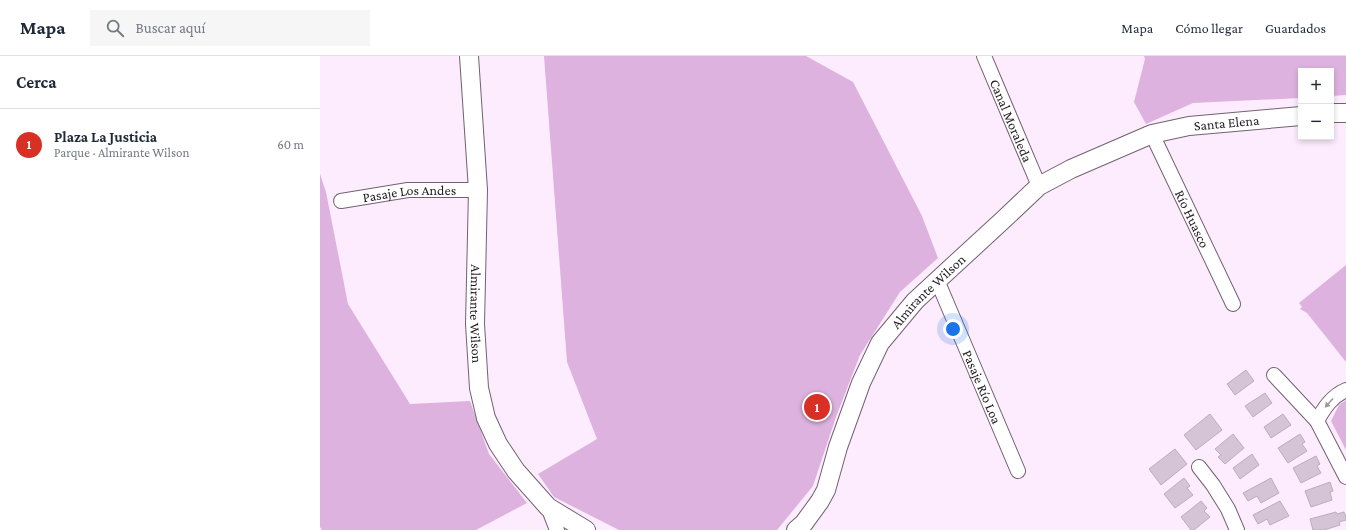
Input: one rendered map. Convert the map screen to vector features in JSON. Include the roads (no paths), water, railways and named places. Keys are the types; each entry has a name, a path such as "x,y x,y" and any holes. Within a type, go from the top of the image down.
{"street":[{"name":"Almirante Wilson","path":"469,56 478,190 475,324 479,388 486,418 498,444 516,471 548,507 586,530"},
{"name":"Canal Moraleda","path":"984,56 1039,186"},
{"path":"1334,113 1346,113"},
{"name":"Santa Elena","path":"1152,134 1189,126 1298,116"},
{"name":"Almirante Wilson","path":"796,530 804,523 826,490 838,447 861,383 880,343 915,301 1039,186 1071,169 1152,134"},
{"name":"Río Huasco","path":"1152,134 1233,304"},
{"name":"Pasaje Los Andes","path":"341,201 408,190 478,190"},
{"name":"Pasaje Río Loa","path":"936,280 1018,471"},
{"path":"1274,375 1317,421 1346,477"},
{"path":"1317,421 1328,403 1341,392 1346,390"},
{"path":"1199,467 1213,485 1228,509 1237,530"},
{"path":"548,507 557,530"}],"place":[{"name":"Plaza La Justicia","path":"817,407"}]}
